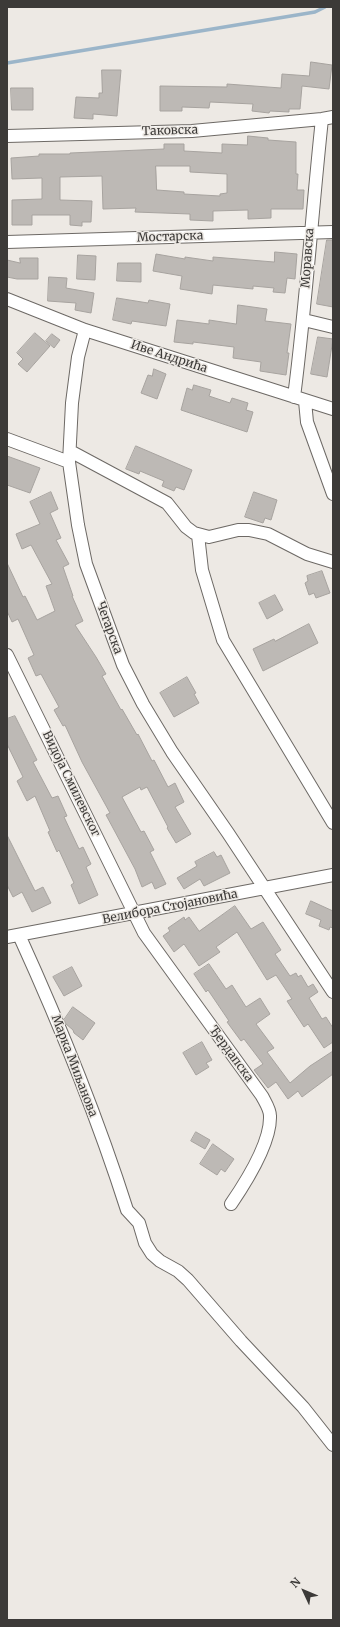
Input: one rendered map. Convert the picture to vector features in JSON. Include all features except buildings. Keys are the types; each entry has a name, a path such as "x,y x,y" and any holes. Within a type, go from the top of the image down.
{"street":[{"name":"Таковска","path":"7,136 192,131 327,118"},
{"name":"Моравска","path":"327,118 310,232 299,399 333,494"},
{"name":"Мостарска","path":"7,242 333,232"},
{"name":"Иве Андрића","path":"7,299 85,330 333,410"},
{"path":"304,320 333,327"},
{"name":"Чегарска","path":"85,330 78,358 72,403 69,457 78,525 86,564 123,665 143,704 172,752 333,992"},
{"path":"7,439 69,457 166,503 186,527 198,535 209,537 238,530 249,530 268,534 307,554 333,562"},
{"path":"198,535 202,570 223,640 333,823"},
{"name":"Видоја Смилевског","path":"7,655 134,914"},
{"name":"Велибора Стојановића","path":"13,936 333,876"},
{"name":"Ђердапска","path":"134,914 144,933 262,1096 268,1108 270,1116 264,1142 255,1165 232,1204"},
{"name":"Марка Миљанова","path":"13,936 71,1057 127,1210 139,1223 146,1243 152,1254 188,1280 241,1341 298,1401 333,1445"}],"waterway":[{"path":"7,63 315,12 325,7"}]}
